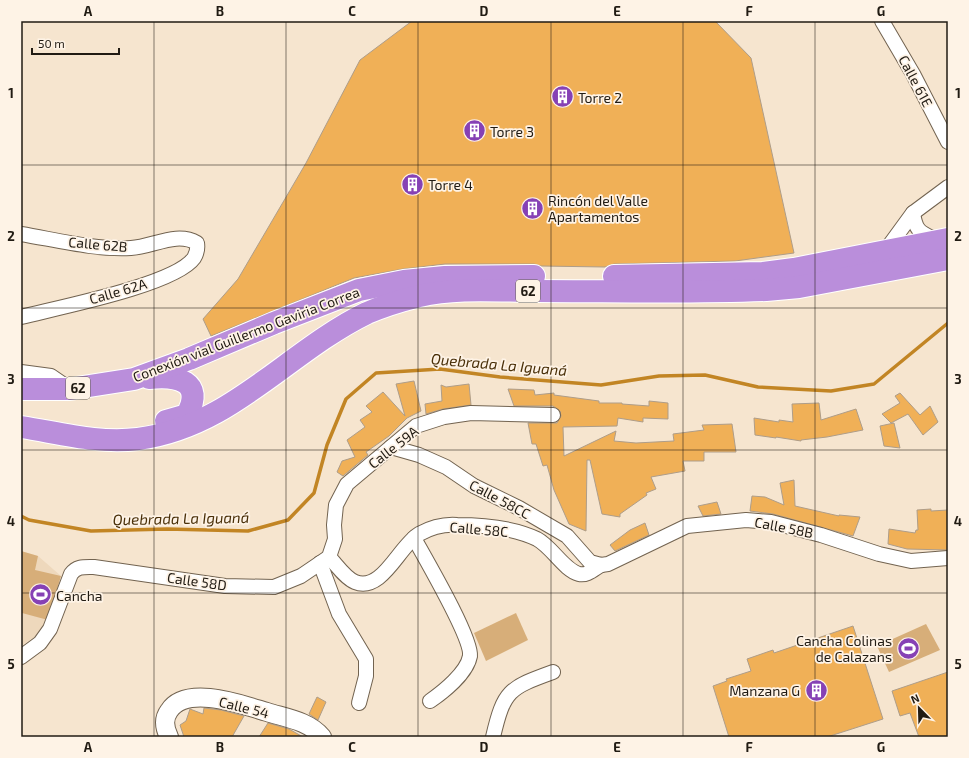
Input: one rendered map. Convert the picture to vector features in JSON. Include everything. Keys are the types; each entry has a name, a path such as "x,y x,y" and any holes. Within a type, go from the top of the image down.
{"highway":[{"name":"Conexión vial Guillermo Gaviria Correa","path":"21,389 70,389 134,379 189,359 274,323 359,290 404,281 473,275 606,277 763,273 794,269 942,239"},
{"name":"Conexión vial Guillermo Gaviria Correa","path":"21,427 84,439 123,440 143,438 173,431 220,411 264,383 307,351 368,313 420,296 473,291 766,290 800,287 948,259"},
{"path":"134,379 171,376 188,384 193,394 193,404 187,415 161,422 143,438"}],"street":[{"name":"Calle 61E","path":"882,21 913,74 948,142"},
{"path":"886,250 913,213 948,188"},
{"path":"913,213 915,225 919,232 942,239"},
{"name":"Calle 62B","path":"21,234 103,247 132,248 185,238 197,243"},
{"name":"Calle 62A","path":"21,317 146,284 173,273 194,258 198,249 197,243"},
{"path":"21,372 51,376 70,389"},
{"name":"Calle 59A","path":"324,560 334,539 336,505 347,484 416,426 444,417 471,412 553,415"},
{"name":"Calle 58CC","path":"391,447 419,455 446,467 474,486 519,508 567,536 590,562 601,565"},
{"name":"Calle 58B","path":"601,565 608,564 687,526 746,520 771,522 821,535 879,554 911,561 948,558"},
{"name":"Calle 58C","path":"324,560 353,581 368,584 378,578 418,534 439,526 456,524 491,527 511,531 538,540 552,550 573,572 581,575 587,574 601,565"},
{"path":"414,538 460,624 470,655 465,668 443,692 430,701"},
{"path":"324,560 339,614 366,659 366,676 359,703"},
{"name":"Calle 58D","path":"21,657 40,643 50,629 71,574 75,569 81,567 94,567 224,586 274,587 301,576 324,560"},
{"path":"493,737 498,714 510,692 521,684 553,672"},
{"name":"Calle 54","path":"169,737 165,727 165,720 171,708 182,700 199,698 231,701 300,722 317,731 322,737"}],"shaded area":[{"path":"21,551 38,556 61,576 42,636 31,639 21,646"},
{"name":"Cancha","path":"21,551 38,556 35,570 61,576 48,620 22,613 21,617"},
{"path":"516,613 528,640 486,661 474,633"},
{"name":"Cancha Colinas de Calazans","path":"926,624 940,650 889,672 877,646"}],"building":[{"name":"Rincón del Valle Apartamentos","path":"412,21 715,21 751,58 794,253 735,261 614,264 605,267 541,266 534,264 445,264 403,269 354,278 211,336 203,319 238,279 306,163 360,60"},
{"path":"414,381 421,411 407,418 389,436 366,452 368,455 343,476 337,472 342,461 355,457 347,440 365,427 360,420 372,412 366,406 383,392 405,416 396,384"},
{"path":"469,384 471,405 443,409 426,414 425,404 442,401 441,385 446,387"},
{"path":"508,389 534,390 535,395 554,393 554,395 599,401 599,403 622,403 649,406 649,401 668,403 668,419 643,418 643,422 618,418 617,426 563,427 564,456 616,431 614,441 636,443 674,441 673,434 704,430 702,425 732,424 736,452 704,452 704,461 683,461 685,471 651,477 656,489 646,493 647,495 620,514 620,517 602,514 590,460 587,460 586,531 569,524 554,490 547,465 543,466 536,444 532,444 528,423 557,423 561,416 560,411 553,406 514,406"},
{"path":"900,393 920,415 930,406 938,422 923,435 908,414 891,423 882,414 900,403 895,396"},
{"path":"819,403 821,420 856,409 863,430 801,441 755,435 754,418 779,422 779,420 793,422 792,404"},
{"path":"894,423 900,448 884,446 880,426"},
{"path":"794,480 795,506 839,516 860,517 853,536 773,514 750,511 752,496 765,497 784,505 780,483"},
{"path":"717,502 721,514 703,516 698,506"},
{"path":"931,509 931,511 948,510 948,550 907,549 888,544 889,529 915,533 916,530 918,530 917,510"},
{"path":"645,523 649,535 615,551 610,545 630,530"},
{"path":"853,626 883,719 827,737 729,737 713,686 727,681 726,679 751,671 747,659 773,650 774,653"},
{"path":"948,672 948,737 919,737 910,713 900,716 892,691"},
{"path":"317,697 326,702 318,720 309,714"},
{"path":"204,708 221,710 244,716 232,737 184,737 180,725 186,721 190,709 203,714"},
{"path":"268,723 289,729 303,737 259,737"}],"waterway":[{"name":"Quebrada La Iguaná","path":"21,516 29,520 91,531 167,529 248,531 288,520 314,493 327,445 346,399 376,373 440,369 500,377 601,385 659,376 705,375 758,387 831,391 874,384 948,323"}],"place":[{"name":"Torre 2","path":"563,97"},
{"name":"Torre 3","path":"474,131"},
{"name":"Torre 4","path":"413,184"},
{"name":"Rincón del Valle Apartamentos","path":"532,208"},
{"name":"Cancha","path":"41,595"},
{"name":"Cancha Colinas de Calazans","path":"908,648"},
{"name":"Manzana G","path":"816,690"}]}
